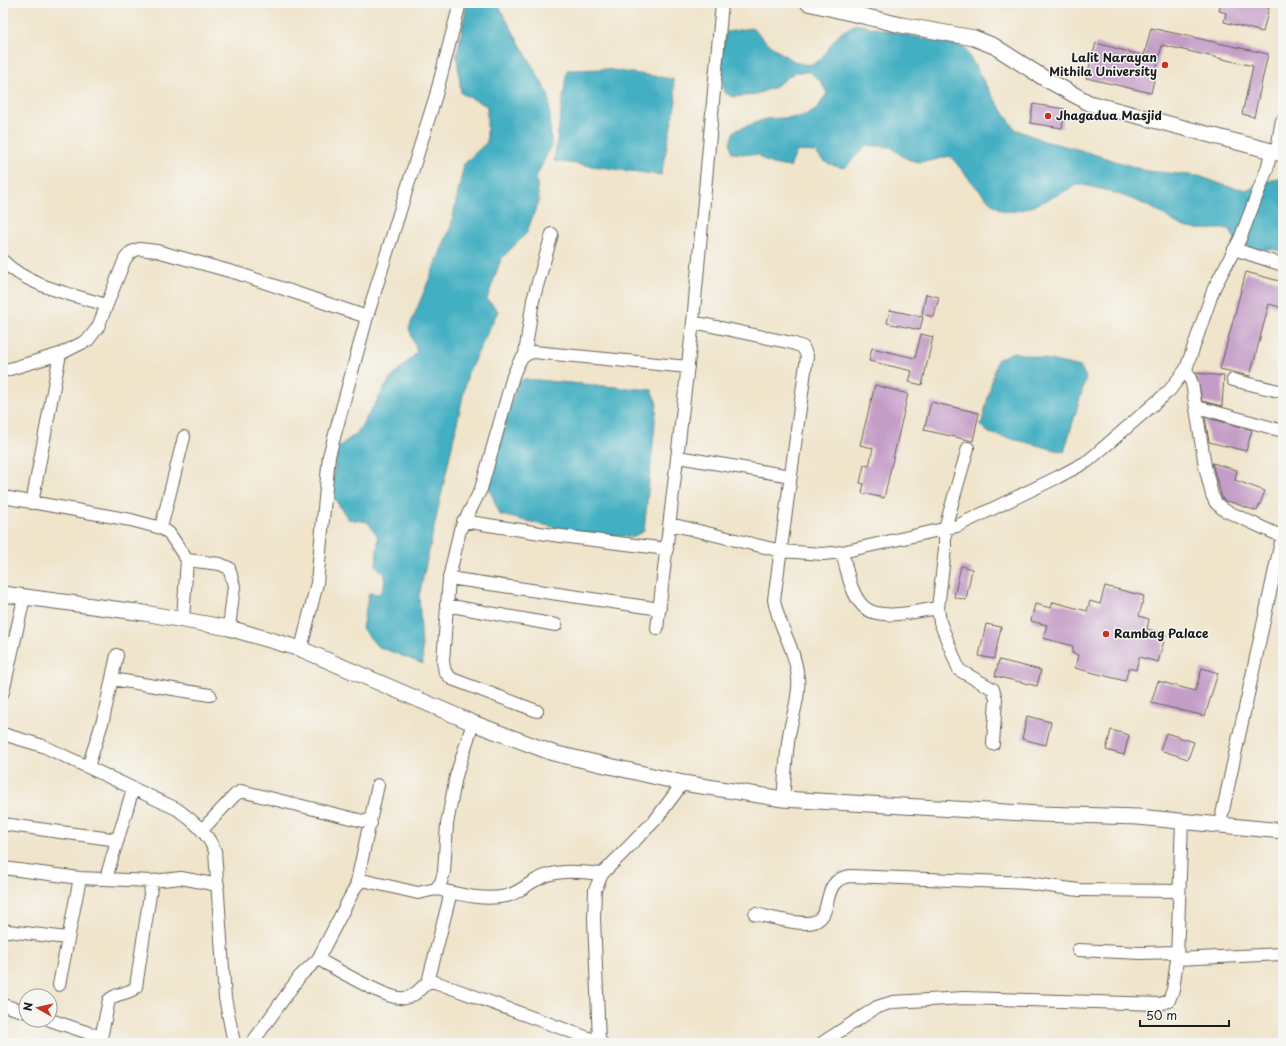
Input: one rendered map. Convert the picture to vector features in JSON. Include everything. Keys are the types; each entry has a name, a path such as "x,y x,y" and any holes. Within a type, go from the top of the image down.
{"street":[{"path":"301,650 317,583 329,456 367,317 436,95 460,3"},
{"path":"658,629 693,322 722,3"},
{"path":"808,3 901,25 974,38 994,46 1044,78 1089,103 1277,153"},
{"path":"670,524 781,551 823,554 842,552 964,523 1088,461 1170,391 1186,369 1214,288 1237,244 1267,169 1277,153 1283,122"},
{"path":"537,711 452,679 444,672 443,662 449,578 463,521 481,489 513,376 520,360 525,354 533,300 552,234"},
{"path":"1237,244 1283,265"},
{"path":"3,371 60,354 88,340 98,327 125,259 131,252 139,249 157,251 240,274 367,317"},
{"path":"3,261 22,276 50,287 106,305"},
{"path":"693,322 803,347 807,356 774,600 777,616 788,638 795,657 798,680 789,735 783,799"},
{"path":"525,354 534,352 688,367"},
{"path":"32,503 60,354"},
{"path":"1186,369 1192,383 1197,407 1205,466 1212,495 1216,503 1224,510 1282,537 1220,824"},
{"path":"1233,380 1283,392"},
{"path":"1197,407 1283,431"},
{"path":"161,528 184,437"},
{"path":"968,448 945,528 945,556 938,608 940,622 959,670 993,689 996,699 993,744"},
{"path":"678,457 791,476"},
{"path":"3,497 131,520 161,528 169,533 187,560 182,619"},
{"path":"463,521 553,535 667,549"},
{"path":"842,552 853,587 864,607 873,612 895,615 938,608"},
{"path":"187,560 220,564 229,568 234,586 229,628"},
{"path":"449,578 660,610"},
{"path":"3,594 182,619 229,628 301,650 473,723 553,753 684,783 783,799 1040,814 1182,820 1283,831"},
{"path":"3,692 24,598"},
{"path":"446,605 556,625"},
{"path":"88,767 103,720 118,655"},
{"path":"112,679 210,695"},
{"path":"436,889 441,882 444,872 446,824 456,776 473,723"},
{"path":"3,734 43,746 177,809 195,822 210,838 215,850 225,998 234,1043"},
{"path":"428,982 436,982 600,1042 594,918 595,890 602,874 656,819 684,783"},
{"path":"252,1043 300,976 318,959 356,886 371,824 378,785"},
{"path":"106,878 133,789"},
{"path":"202,830 235,795 241,792 371,824"},
{"path":"822,1043 877,1007 893,1002 964,998 1161,1004 1169,1000 1173,990 1177,955 1178,891 1182,820"},
{"path":"3,824 118,840"},
{"path":"3,868 80,878 106,878 152,882 181,878 218,885"},
{"path":"356,886 362,880 418,893 436,889 475,897 506,896 515,893 537,879 556,872 567,871 602,874"},
{"path":"755,914 804,922 815,922 823,916 835,882 841,878 850,876 1027,883 1079,890 1178,891"},
{"path":"59,985 67,938 80,878"},
{"path":"58,1023 100,1040 109,1000 114,995 130,993 136,987 152,882"},
{"path":"318,959 350,977 397,998 414,995 428,982 451,892"},
{"path":"3,929 8,931 67,938"},
{"path":"1078,950 1177,955 1283,954"},
{"path":"3,1005 18,1010"}],"water":[{"path":"467,3 497,3 549,96 551,146 536,177 539,200 526,234 501,259 487,299 498,311 468,373 419,596 423,664 377,646 362,628 369,593 380,594 384,586 385,574 376,566 378,537 368,522 348,519 331,493 337,448 357,433 391,378 417,352 409,328 451,226 464,164 487,142 487,106 461,93 457,56"},
{"path":"856,24 964,47 991,94 1015,129 1044,141 1077,149 1147,171 1199,176 1226,186 1248,190 1263,182 1283,178 1283,252 1267,249 1247,249 1235,240 1230,229 1187,228 1137,201 1098,188 1078,184 1031,207 1021,210 1004,211 991,203 950,156 925,162 918,162 906,158 891,147 866,145 845,168 828,163 821,159 816,152 797,151 790,167 769,163 759,155 732,153 730,143 734,131 765,119 800,117 816,110 827,93 821,82 810,72 795,72 773,88 753,95 733,97 725,93 721,76 721,62 726,32 752,28 782,54 792,60 809,64 817,62 838,36"},
{"path":"605,69 673,79 676,101 661,175 554,161 567,70"},
{"path":"1013,352 1081,367 1086,378 1064,452 989,433 981,426 997,360"},
{"path":"524,379 652,390 657,404 644,531 632,537 576,532 500,515 487,483 517,384"}],"building":[{"path":"1221,3 1270,3 1263,32 1224,22 1226,13 1219,11"},
{"path":"1151,28 1268,54 1254,117 1242,114 1253,66 1162,45 1151,93 1086,78 1096,43 1144,56"},
{"name":"Jhagadua Masjid","path":"1033,104 1065,109 1062,128 1030,123"},
{"path":"1246,272 1283,282 1283,308 1269,304 1250,376 1220,369"},
{"path":"926,294 939,297 934,317 922,314"},
{"path":"890,310 923,317 920,330 887,323"},
{"path":"921,334 933,337 922,385 909,382 912,371 869,361 872,348 915,358"},
{"path":"1196,373 1224,376 1222,406 1202,401"},
{"path":"875,385 908,394 884,498 862,493 864,484 860,483 864,465 869,466 873,448 860,445"},
{"path":"931,402 979,413 973,441 924,430"},
{"path":"1205,417 1252,430 1246,451 1209,442"},
{"path":"1212,463 1237,470 1235,480 1265,491 1257,511 1228,501 1228,503 1222,498"},
{"path":"961,566 972,569 966,600 954,597"},
{"path":"1105,586 1144,596 1139,616 1149,619 1147,629 1166,634 1158,662 1139,657 1136,670 1129,668 1125,681 1075,668 1078,655 1072,653 1073,646 1043,638 1047,625 1031,621 1035,604 1051,608 1053,602 1087,611 1090,601 1100,604"},
{"path":"986,624 1001,627 994,659 979,656"},
{"path":"999,660 1041,670 1037,686 995,676"},
{"path":"1202,668 1218,673 1205,716 1151,703 1158,681 1195,691"},
{"path":"1027,716 1051,722 1046,745 1022,739"},
{"path":"1111,730 1129,735 1124,755 1106,750"},
{"path":"1166,733 1194,742 1188,759 1160,750"}],"place":[{"name":"Lalit Narayan Mithila University","path":"1165,65"},
{"name":"Jhagadua Masjid","path":"1048,116"},
{"name":"Rambag Palace","path":"1106,634"}]}
